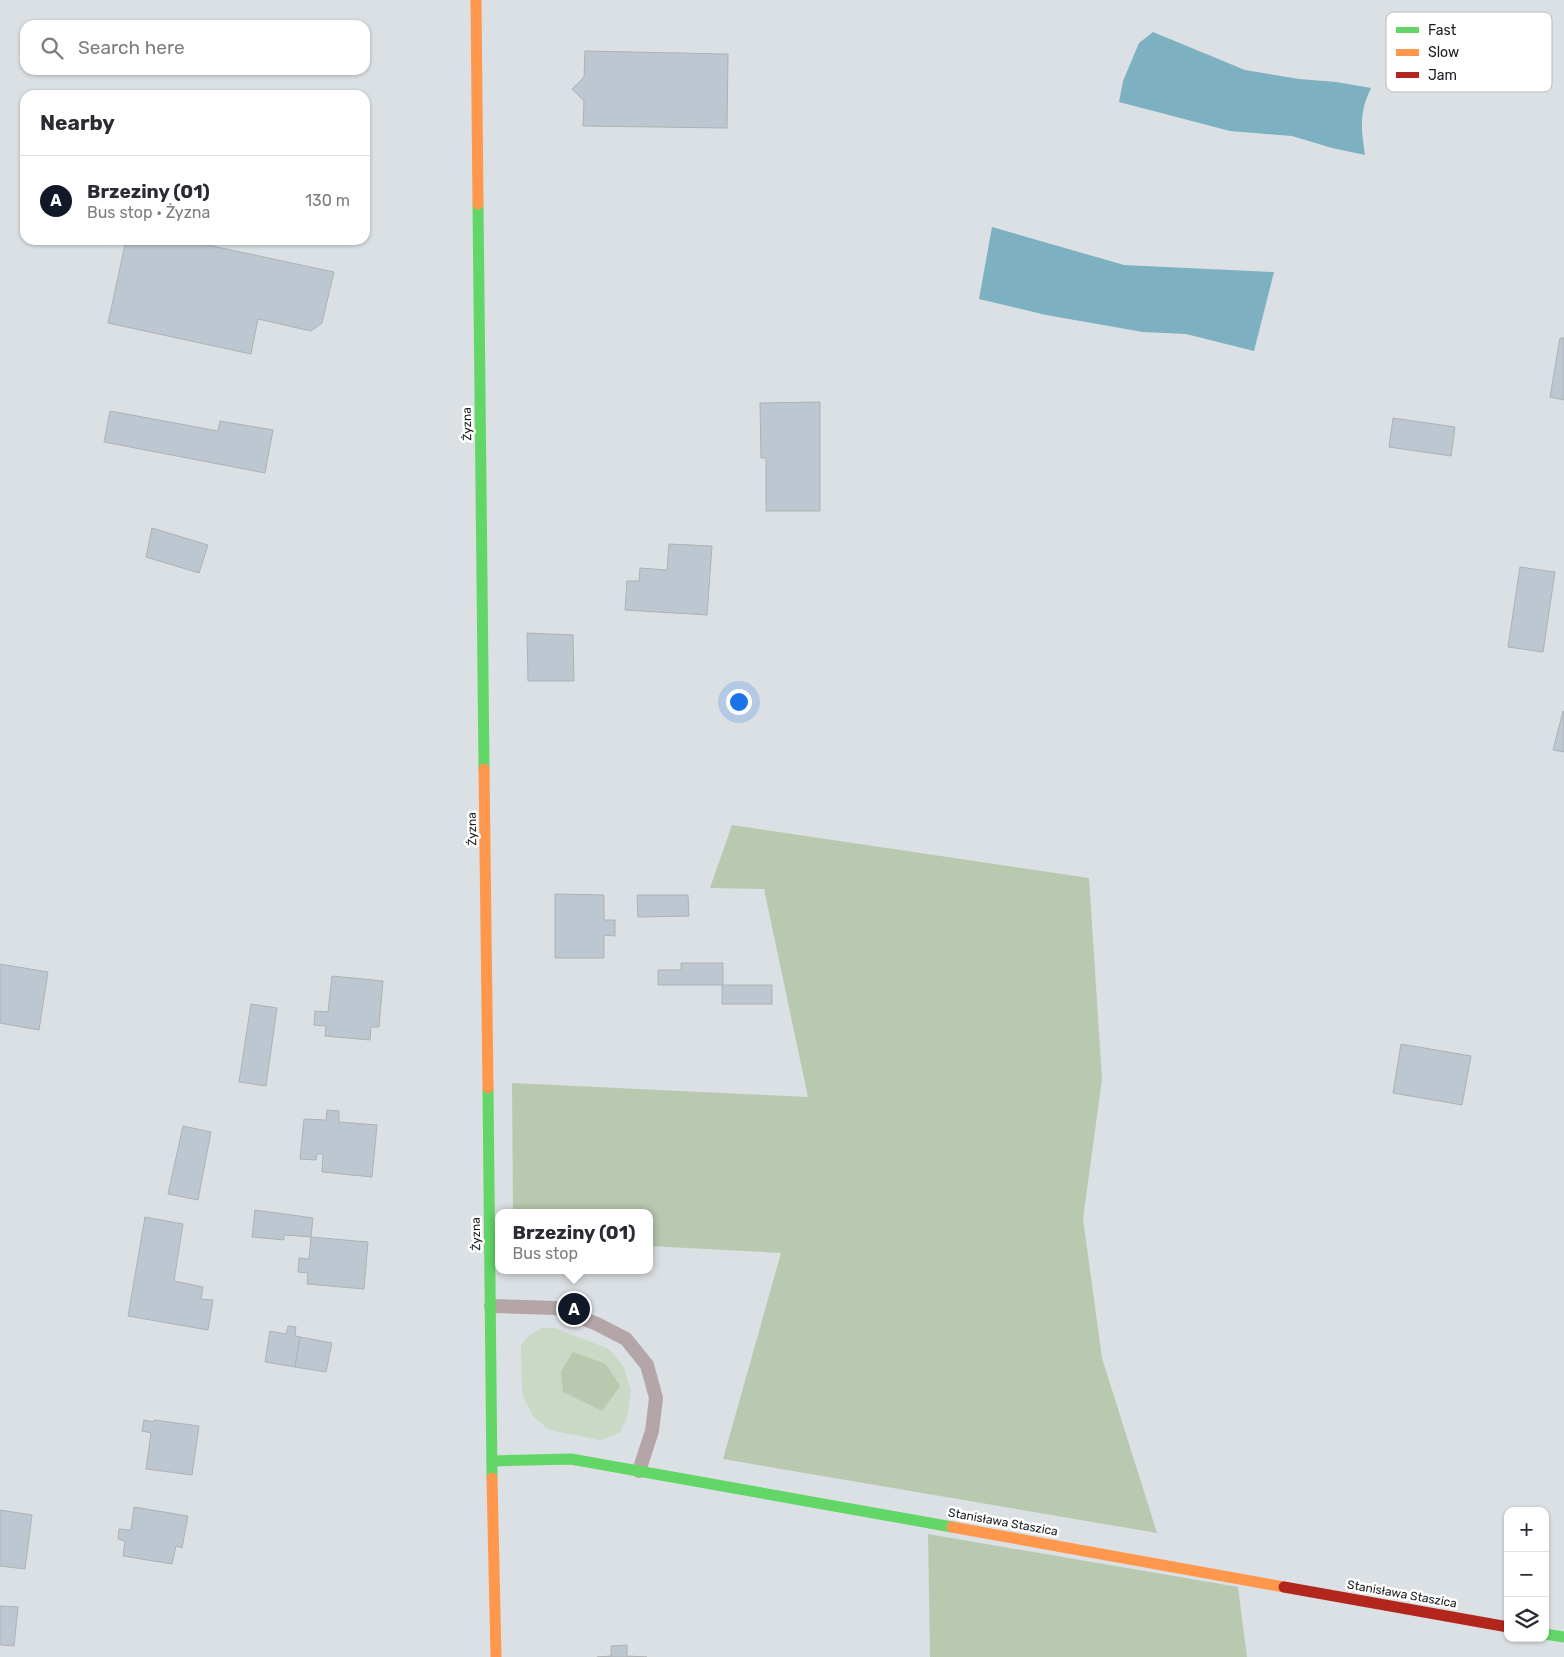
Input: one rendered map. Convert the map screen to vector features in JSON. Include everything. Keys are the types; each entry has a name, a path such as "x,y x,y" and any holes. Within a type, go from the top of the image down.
{"street":[{"name":"Żyzna","path":"476,0 492,1461 496,1657"},
{"name":"Stanisława Staszica","path":"492,1461 571,1459 639,1470 1504,1626"},
{"path":"1549,1635 1564,1637"}],"lane":[{"path":"491,1306 556,1308 597,1324 626,1339 647,1365 656,1398 652,1431 639,1470"}],"green space":[{"path":"732,825 1089,878 1102,1079 1083,1219 1102,1358 1157,1533 723,1459 781,1253 653,1246 653,1209 513,1209 512,1083 808,1097 764,889 710,888"},
{"path":"543,1328 555,1328 609,1349 623,1366 631,1390 627,1417 620,1433 600,1440 549,1430 533,1416 522,1391 521,1345 529,1335"},
{"path":"573,1352 606,1364 620,1386 602,1411 563,1392 561,1371"},
{"path":"928,1534 1238,1587 1247,1657 930,1657"}],"water":[{"path":"1153,32 1245,70 1371,88 1364,105 1362,121 1365,155 1332,148 1292,136 1230,131 1119,102 1123,81 1139,43"},
{"path":"992,227 1124,265 1274,272 1254,351 1186,334 1143,332 1046,315 979,299"}],"building":[{"path":"585,51 728,54 727,128 583,126 584,101 572,89 584,77"},
{"path":"125,245 207,245 334,272 322,323 311,331 258,319 251,354 108,323"},
{"path":"1560,338 1564,338 1564,400 1550,397"},
{"path":"820,402 820,511 766,511 766,458 761,458 760,403"},
{"path":"110,411 218,431 220,421 273,430 265,473 104,442"},
{"path":"1393,418 1455,427 1451,456 1389,447"},
{"path":"152,528 208,545 199,573 146,557"},
{"path":"669,544 712,546 707,615 625,610 627,581 639,581 640,568 667,570"},
{"path":"1520,567 1555,572 1543,652 1508,647"},
{"path":"527,633 573,635 574,681 528,681"},
{"path":"1564,712 1564,752 1553,750"},
{"path":"555,894 604,895 604,920 615,920 615,936 604,935 604,958 555,958"},
{"path":"637,895 688,895 689,916 638,917"},
{"path":"681,963 723,963 723,985 658,985 658,970 681,970"},
{"path":"0,964 48,972 39,1030 0,1023"},
{"path":"332,976 383,981 379,1027 371,1027 370,1040 325,1036 326,1026 314,1025 315,1011 328,1012"},
{"path":"722,985 772,985 772,1004 722,1004"},
{"path":"251,1004 277,1008 266,1086 239,1082"},
{"path":"1401,1044 1471,1056 1462,1105 1393,1093"},
{"path":"327,1110 339,1111 339,1122 377,1125 372,1177 322,1172 323,1154 317,1154 316,1160 300,1159 304,1119 326,1120"},
{"path":"183,1126 211,1132 198,1200 168,1194"},
{"path":"255,1210 313,1218 311,1237 284,1235 284,1240 252,1237"},
{"path":"145,1217 183,1224 174,1281 203,1287 201,1299 213,1300 208,1330 128,1316"},
{"path":"311,1237 368,1242 364,1289 307,1284 308,1273 298,1272 299,1258 309,1259"},
{"path":"288,1326 296,1327 295,1336 300,1337 295,1367 265,1362 270,1331 286,1334"},
{"path":"300,1337 332,1343 326,1372 295,1367"},
{"path":"144,1420 199,1426 192,1475 146,1469 151,1433 142,1431"},
{"path":"134,1507 188,1516 182,1548 176,1546 172,1564 123,1556 125,1541 118,1539 119,1529 131,1530"},
{"path":"0,1510 32,1515 25,1569 0,1566"},
{"path":"0,1606 18,1607 14,1646 0,1645"},
{"path":"627,1645 627,1656 647,1657 597,1657 611,1656 611,1646"}],"traffic: fast":[{"path":"478,204 484,769"},
{"path":"488,1088 492,1478"},
{"path":"492,1461 571,1459 952,1527"},
{"path":"1549,1635 1564,1637"}],"traffic: slow":[{"path":"476,0 478,204"},
{"path":"484,769 488,1088"},
{"path":"492,1478 496,1657"},
{"path":"952,1527 1284,1587"}],"traffic: jam":[{"path":"1284,1587 1504,1626"}],"place":[{"name":"Brzeziny (01)","path":"574,1309"}]}
